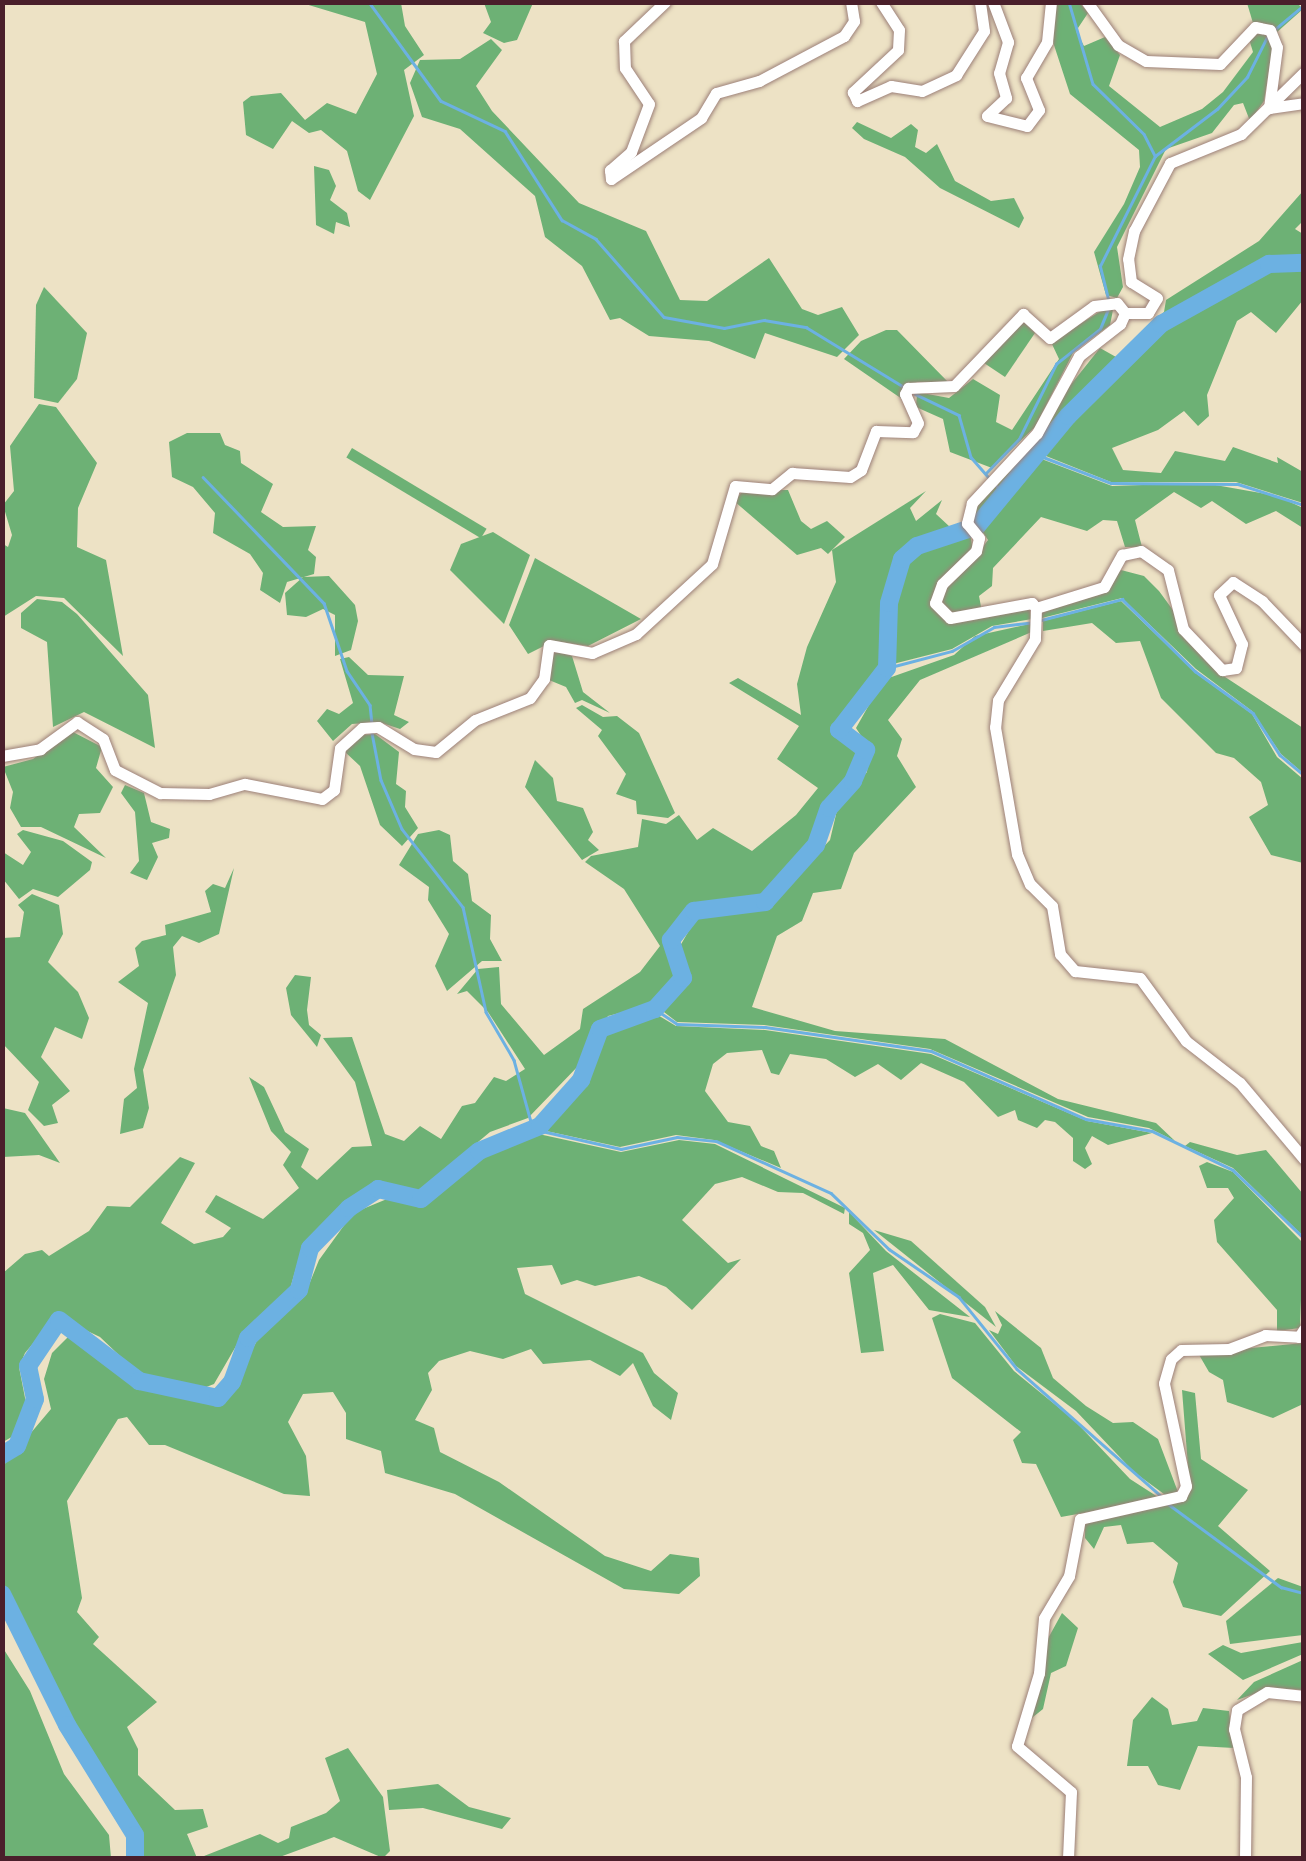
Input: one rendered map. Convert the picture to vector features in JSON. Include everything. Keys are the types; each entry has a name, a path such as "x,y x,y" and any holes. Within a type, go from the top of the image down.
{"street":[{"path":"665,2 624,41 625,68 649,104 631,152 610,170 611,180 700,118 716,93 759,81 844,36 854,21 851,2"},
{"path":"880,2 899,30 898,50 854,92 856,101 891,86 922,90 956,75 984,31 980,2"},
{"path":"993,2 1008,42 1000,73 1006,98 987,116 1027,126 1039,110 1026,78 1047,42 1051,2"},
{"path":"1088,2 1118,46 1146,61 1220,64 1256,27 1270,30 1276,47 1268,104"},
{"path":"2,756 40,749 77,722 104,739 116,770 160,793 209,794 245,784 322,799 334,790 340,748 352,734 378,727 414,749 436,752 475,720 530,698 544,679 549,645 592,652 636,634 712,564 735,486 772,489 792,472 850,477 867,459 876,431 913,432 918,422 904,394 908,388 954,386 1024,314 1050,338 1105,302 1126,314 1148,313 1157,298 1131,282 1128,258 1134,231 1170,163 1241,134 1304,72"},
{"path":"1268,104 1274,109 1304,103"},
{"path":"1037,616 1032,602 965,618 939,610 934,595 970,560 979,538 967,523 995,472 1037,433 1079,356 1126,314"},
{"path":"1304,645 1262,601 1233,582 1219,594 1242,644 1236,668 1222,670 1183,629 1168,570 1141,552 1122,555 1104,587 1037,616 998,700 995,727 1017,854 1030,884 1052,906 1060,954 1075,971 1140,978 1186,1041 1240,1083 1304,1160"},
{"path":"1068,1858 1070,1792 1017,1746 1039,1673 1044,1618 1070,1576 1080,1519 1181,1496 1186,1486 1164,1383 1171,1359 1182,1350 1229,1349 1265,1336 1300,1337 1304,1329"},
{"path":"1245,1858 1246,1776 1234,1730 1238,1710 1267,1692 1304,1696"}],"green space":[{"path":"302,3 401,3 405,26 424,55 404,70 414,116 370,200 358,191 347,151 321,130 309,133 292,121 273,149 246,135 243,102 251,96 281,93 305,120 327,103 356,114 377,74 365,22"},
{"path":"484,3 533,3 517,40 504,43 483,33 491,22"},
{"path":"1055,3 1080,3 1088,13 1076,31 1084,46 1105,37 1120,55 1109,86 1160,127 1202,109 1223,92 1253,52 1249,39 1257,30 1267,32 1273,48 1264,101 1250,121 1243,103 1234,105 1212,133 1166,149 1117,247 1123,287 1117,298 1106,295 1094,252 1124,204 1140,167 1139,150 1070,94 1052,39"},
{"path":"1247,3 1297,3 1303,9 1276,33 1253,23"},
{"path":"491,39 502,50 476,86 492,111 579,203 646,231 680,300 707,301 769,258 802,309 818,315 842,307 859,335 837,357 765,333 755,359 709,341 649,336 620,318 610,320 582,266 545,237 535,196 460,129 422,117 410,83 420,60 460,59"},
{"path":"857,122 891,138 911,124 918,130 915,147 926,153 937,144 955,181 991,201 1014,198 1024,218 1019,228 940,188 905,157 864,139 852,128"},
{"path":"314,166 329,170 336,186 330,200 347,213 350,227 336,222 334,234 316,225"},
{"path":"1303,191 1303,221 1295,229 1303,234 1303,261 1268,263 1147,333 973,522 975,505 1100,348 1116,357 1164,312 1166,300 1259,241"},
{"path":"1303,265 1303,300 1276,333 1251,312 1237,321 1207,395 1209,416 1198,426 1184,411 1158,430 1112,448 1123,470 1161,473 1175,451 1225,461 1233,447 1278,463 1277,457 1303,472 1303,503 1236,482 1111,482 1041,454 1163,325 1270,266"},
{"path":"44,287 87,333 77,379 58,403 34,398 36,305"},
{"path":"1104,309 1113,310 1110,325 1074,351 1035,427 992,468 950,452 943,419 916,407 917,392 949,398 973,379 1000,395 996,422 1012,430 1059,359 1051,342"},
{"path":"1023,320 1035,333 1005,377 984,363"},
{"path":"886,330 897,330 948,382 917,382 902,399 844,359 861,341"},
{"path":"39,404 56,407 97,463 78,508 77,547 106,560 123,656 64,598 36,596 3,617 3,544 8,547 12,535 3,505 14,491 10,446"},
{"path":"187,433 220,433 225,445 240,451 241,463 273,484 261,512 283,527 316,526 308,550 316,557 314,574 287,582 280,603 260,590 263,573 250,554 213,533 215,513 193,487 172,477 169,442"},
{"path":"352,448 487,529 481,538 346,457"},
{"path":"1039,458 1112,486 1204,483 1277,496 1303,508 1303,528 1276,511 1246,524 1212,501 1201,508 1174,492 1135,520 1142,547 1125,547 1117,521 1103,520 1087,531 1041,517 993,568 992,586 979,596 982,612 949,615 938,607 937,591 971,563 988,540 980,528"},
{"path":"744,490 788,490 801,521 811,529 827,521 845,537 828,554 821,548 797,555 734,501"},
{"path":"926,491 910,508 916,521 942,500 936,514 950,527 967,529 916,543 900,558 885,602 884,667 832,734 859,751 849,780 823,807 811,844 783,877 763,895 703,902 684,911 670,930 674,976 651,1005 608,1016 582,1062 528,1118 490,1132 418,1192 378,1184 343,1205 301,1251 290,1289 243,1334 214,1384 196,1391 142,1377 100,1337 56,1316 25,1353 19,1367 26,1403 15,1435 3,1442 3,1273 25,1254 42,1250 49,1256 89,1231 107,1206 130,1207 180,1157 195,1163 161,1223 194,1244 223,1237 231,1228 205,1212 216,1195 263,1219 299,1188 283,1165 291,1152 271,1131 249,1077 264,1087 285,1132 309,1149 301,1167 317,1180 352,1147 372,1146 355,1082 323,1038 352,1037 385,1134 404,1141 420,1126 441,1139 462,1106 475,1103 494,1077 506,1081 525,1069 488,1012 467,991 457,994 478,969 499,967 501,1004 544,1055 580,1029 583,1009 640,972 660,946 624,889 585,862 591,856 638,847 642,819 666,824 679,815 697,840 713,828 752,851 796,815 818,788 777,759 799,726 729,683 738,678 801,715 797,684 807,647 836,582 832,550"},
{"path":"493,532 530,555 504,624 450,570 461,544"},
{"path":"970,533 973,551 939,582 931,602 954,621 1029,608 1032,619 992,626 952,649 889,665 892,602 905,559 918,548"},
{"path":"535,558 641,619 588,646 554,641 528,654 509,625"},
{"path":"1121,570 1144,576 1159,591 1219,673 1303,728 1303,773 1281,754 1252,711 1196,669 1122,598 1042,618 1041,610 1099,595"},
{"path":"329,576 355,605 358,621 351,650 335,656 335,615 323,609 306,617 287,615 285,593 303,577"},
{"path":"37,599 62,602 77,614 148,695 155,748 84,712 53,727 47,642 21,628 21,613"},
{"path":"1121,601 1197,674 1252,714 1277,757 1303,779 1303,863 1271,855 1249,817 1268,805 1261,782 1234,758 1216,753 1161,698 1140,641 1116,643 1092,623 1043,631 1043,621"},
{"path":"1034,623 1034,631 920,680 888,720 902,739 897,756 916,787 854,853 841,889 813,893 802,921 777,936 752,1007 835,1031 945,1039 1058,1099 1156,1123 1175,1141 1149,1128 1088,1117 930,1049 764,1025 677,1022 660,1009 688,980 680,946 698,915 769,905 830,840 838,806 867,772 869,748 856,728 883,680 954,655 975,636"},
{"path":"553,649 572,656 583,692 610,713 582,700 575,703 566,687 549,680"},
{"path":"349,657 368,675 404,676 394,715 409,722 400,729 379,722 352,724 333,741 317,721 327,709 339,714 353,703 340,659"},
{"path":"582,705 603,717 617,716 639,733 675,813 668,818 637,814 636,801 616,794 626,774 598,736 602,730 576,708"},
{"path":"71,731 102,747 96,768 113,787 100,813 79,814 74,827 106,858 41,827 21,827 10,808 13,792 3,767 33,759"},
{"path":"375,734 399,752 396,784 406,791 405,807 418,828 402,846 380,825 360,766 344,751 360,735"},
{"path":"535,760 553,778 557,801 583,808 593,832 588,840 599,850 582,860 525,787"},
{"path":"125,785 144,793 151,822 170,829 169,838 152,843 158,857 147,880 130,873 139,861 135,812 121,793"},
{"path":"23,830 63,841 92,862 90,870 58,897 33,889 19,899 3,879 3,852 23,865 31,852 17,834"},
{"path":"439,830 450,835 453,861 468,874 472,901 491,915 490,939 502,961 482,961 447,991 435,966 449,934 428,900 429,887 399,865 418,834"},
{"path":"234,868 219,934 199,943 182,936 173,947 176,975 143,1070 149,1108 143,1128 120,1134 124,1099 137,1088 134,1069 148,1003 118,982 139,966 135,948 142,941 166,935 165,925 211,912 205,891 213,884 225,888"},
{"path":"32,894 59,905 63,934 48,962 78,992 89,1018 82,1039 55,1027 41,1057 70,1091 52,1105 58,1123 44,1126 28,1110 39,1082 3,1044 3,938 20,937 24,912 18,905"},
{"path":"295,975 311,977 307,1010 309,1025 321,1035 317,1047 291,1015 286,988"},
{"path":"656,1014 676,1026 765,1030 931,1054 1087,1121 1152,1133 1108,1145 1092,1136 1085,1148 1092,1164 1085,1169 1073,1161 1073,1138 1055,1122 1045,1120 1037,1128 1018,1120 1015,1110 998,1117 964,1082 921,1063 901,1080 878,1064 855,1077 826,1059 790,1054 779,1075 771,1073 762,1050 727,1053 713,1064 705,1091 728,1122 750,1126 761,1146 774,1151 781,1168 714,1140 676,1135 620,1147 537,1129 583,1081 604,1032"},
{"path":"3,1108 25,1113 60,1163 39,1155 3,1157"},
{"path":"534,1133 621,1152 679,1140 715,1144 845,1208 844,1214 803,1193 778,1192 742,1177 715,1184 682,1220 728,1263 741,1259 692,1310 666,1287 639,1276 595,1286 577,1280 561,1285 552,1265 517,1268 525,1294 643,1353 654,1373 678,1393 671,1420 653,1406 633,1363 620,1376 590,1360 543,1364 531,1349 503,1359 470,1351 439,1361 428,1373 432,1390 415,1420 434,1428 440,1452 499,1482 605,1556 651,1571 670,1554 699,1558 700,1576 679,1594 624,1589 455,1494 385,1473 381,1451 346,1439 346,1413 333,1392 303,1394 288,1422 306,1456 310,1496 284,1494 165,1445 149,1445 127,1417 118,1419 67,1501 82,1598 77,1612 99,1637 93,1644 157,1702 127,1727 138,1749 138,1775 175,1810 203,1809 208,1827 187,1834 197,1858 141,1858 131,1813 82,1738 3,1582 3,1466 51,1409 44,1379 52,1353 68,1337 140,1388 223,1405 260,1335 304,1297 319,1260 353,1213 387,1199 425,1205 482,1153"},
{"path":"1190,1142 1237,1155 1266,1150 1303,1194 1303,1236 1233,1168 1185,1146"},
{"path":"1207,1162 1233,1172 1303,1243 1300,1328 1277,1331 1277,1310 1217,1242 1214,1220 1234,1198 1228,1188 1207,1188 1199,1166"},
{"path":"849,1212 886,1251 970,1317 929,1310 893,1265 873,1273 884,1351 861,1353 849,1273 870,1250 863,1233 849,1224"},
{"path":"874,1230 911,1241 985,1307 996,1327"},
{"path":"995,1311 1041,1348 1053,1378 1086,1406 1113,1423 1133,1422 1158,1439 1178,1492 1168,1497 1134,1472 1076,1411 1016,1366 989,1330 998,1334 1002,1325"},
{"path":"940,1314 975,1323 1014,1371 1074,1420 1130,1479 1161,1499 1061,1517 1036,1464 1022,1463 1013,1440 1021,1432 952,1378 932,1318"},
{"path":"1303,1343 1303,1404 1273,1418 1227,1402 1223,1380 1209,1372 1198,1353"},
{"path":"1182,1390 1195,1393 1201,1459 1248,1490 1218,1526 1270,1571 1221,1616 1183,1607 1173,1582 1178,1563 1153,1542 1127,1544 1121,1525 1104,1527 1094,1549 1085,1538 1085,1523 1181,1500 1190,1492"},
{"path":"1278,1578 1303,1587 1303,1635 1230,1644 1226,1621"},
{"path":"1062,1613 1078,1628 1066,1666 1051,1673 1043,1709 1028,1721 1046,1642"},
{"path":"1303,1642 1303,1654 1243,1680 1208,1654 1223,1645 1241,1653"},
{"path":"3,1648 30,1691 64,1774 109,1835 111,1858 3,1858"},
{"path":"1303,1660 1303,1690 1271,1688 1237,1700 1254,1682"},
{"path":"1152,1697 1168,1709 1172,1725 1197,1721 1203,1708 1229,1711 1234,1748 1198,1746 1180,1790 1158,1785 1148,1766 1127,1766 1133,1720"},
{"path":"348,1748 383,1797 390,1851 383,1858 334,1837 277,1858 199,1858 260,1834 278,1843 289,1838 291,1827 326,1813 340,1801 325,1758"},
{"path":"438,1784 469,1807 511,1818 502,1829 423,1808 389,1810 387,1790"}],"waterway":[{"path":"369,2 441,101 505,131 562,220 596,239 664,317 724,328 764,320 806,327 904,387"},
{"path":"1069,2 1093,84 1144,134 1155,156"},
{"path":"1274,30 1304,5"},
{"path":"1108,299 1100,266 1155,156 1217,109 1247,77 1268,35"},
{"path":"2,1455 17,1446 35,1399 28,1366 59,1320 139,1381 218,1398 232,1382 248,1338 299,1290 310,1248 349,1208 378,1189 421,1199 479,1151 540,1126 581,1080 600,1029 655,1009 683,978 671,940 694,911 765,902 816,845 829,808 853,781 866,750 839,730 887,668 889,603 902,559 917,546 977,526 1068,416 1161,324 1269,264 1304,263"},
{"path":"986,473 1019,439 1056,364 1100,329 1109,307"},
{"path":"915,394 959,415 971,457 990,479"},
{"path":"1038,455 1111,483 1238,484 1304,505"},
{"path":"203,477 324,603 347,671 370,705 372,725"},
{"path":"996,485 1004,495"},
{"path":"1041,620 1122,599 1195,671 1253,713 1280,755 1304,775"},
{"path":"887,668 952,651 994,627 1029,623"},
{"path":"372,733 381,780 402,829 463,907 486,1012 514,1060 533,1129 621,1149 677,1137 716,1141 831,1193 889,1249 959,1297 1017,1369 1162,1497"},
{"path":"655,1009 677,1024 765,1027 931,1051 1086,1119 1152,1131 1233,1170 1304,1238"},
{"path":"1167,1503 1281,1587 1304,1593"},
{"path":"2,1594 67,1725 135,1835 135,1858"}]}
